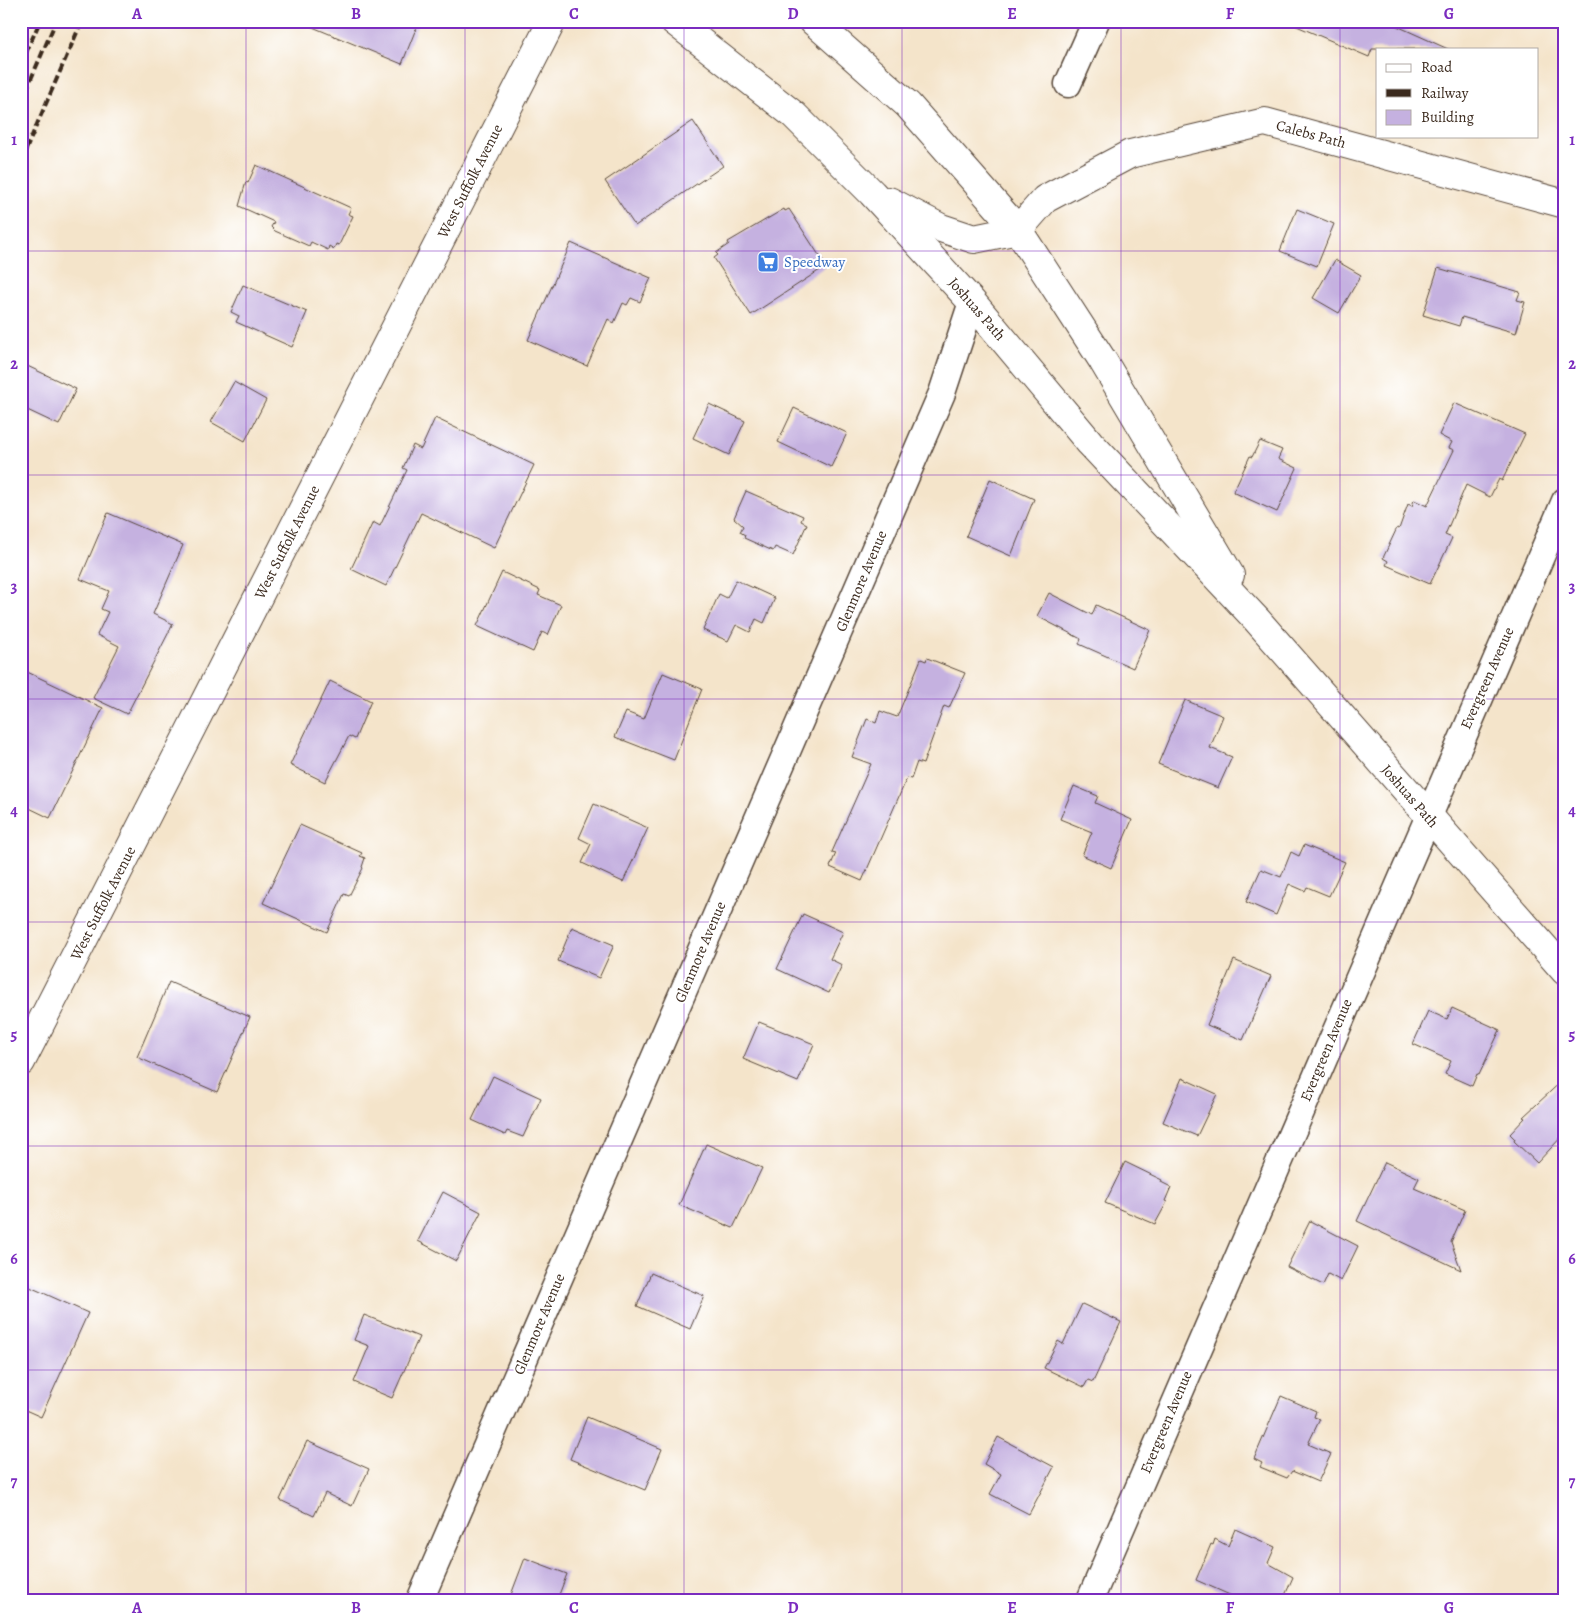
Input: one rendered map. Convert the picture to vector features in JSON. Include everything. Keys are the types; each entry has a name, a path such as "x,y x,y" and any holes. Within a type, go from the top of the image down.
{"main road":[{"name":"West Suffolk Avenue","path":"21,1062 552,21"},
{"name":"Joshuas Path","path":"674,21 794,114 872,193 972,302 1090,442 1256,619 1565,971"},
{"name":"Joshuas Path","path":"813,21 908,105 1018,230 1103,361 1256,619"},
{"name":"Calebs Path","path":"1018,230 1045,199 1130,154 1264,122 1565,204"},
{"path":"872,193 941,228 974,239 1018,230"}],"street":[{"path":"1068,84 1096,21"},
{"name":"Glenmore Avenue","path":"420,1600 942,393 972,302"},
{"name":"Evergreen Avenue","path":"1090,1600 1427,816 1565,501"}],"building":[{"path":"298,21 419,21 402,64"},
{"path":"1285,21 1386,21 1446,48 1376,48 1372,49 1369,57"},
{"path":"693,121 723,166 635,226 605,181"},
{"path":"256,165 351,208 348,214 353,216 339,245 336,244 334,249 329,246 328,250 311,242 309,246 275,231 271,227 274,222 239,206 246,182 248,183"},
{"path":"784,209 785,211 789,209 826,266 751,315 714,258 718,255 716,253 729,244 728,242"},
{"path":"1297,209 1334,224 1317,266 1280,251"},
{"path":"571,243 651,278 640,302 631,298 627,305 623,303 614,323 608,319 587,366 528,340"},
{"path":"1335,260 1361,275 1339,313 1313,298"},
{"path":"1438,268 1520,292 1517,300 1525,302 1516,333 1462,317 1459,326 1423,315"},
{"path":"243,285 307,312 292,347 236,322 239,316 231,312"},
{"path":"21,363 76,389 59,425 21,407"},
{"path":"234,382 266,400 245,441 211,422"},
{"path":"1454,403 1525,434 1502,481 1499,479 1490,497 1466,485 1445,535 1452,538 1430,584 1386,565 1388,561 1383,558 1397,528 1399,529 1408,504 1412,506 1414,500 1427,506 1454,450 1449,448 1452,442 1439,435"},
{"path":"709,404 745,421 729,455 693,438"},
{"path":"794,408 847,433 831,467 778,442"},
{"path":"435,418 534,465 494,548 421,513 386,586 351,569 373,522 380,526 407,470 403,468 413,445 421,449"},
{"path":"1260,441 1282,450 1278,459 1297,468 1277,512 1233,492 1250,456 1252,457"},
{"path":"990,479 1034,499 1011,556 966,536"},
{"path":"746,491 803,516 801,521 807,524 793,555 775,547 773,551 744,538 745,535 740,532 743,526 734,518"},
{"path":"108,513 183,545 153,614 173,624 127,714 93,698 119,646 97,635 108,612 101,609 109,591 80,579"},
{"path":"502,572 540,590 538,595 561,605 548,635 542,632 533,652 477,626"},
{"path":"736,580 775,598 764,623 756,619 750,632 736,625 728,641 703,630 719,594 727,598"},
{"path":"1049,593 1092,615 1096,605 1150,630 1133,668 1079,644 1081,639 1037,616"},
{"path":"927,658 965,673 949,708 944,706 923,764 917,762 911,779 907,778 862,881 830,867 836,853 832,852 871,764 852,757 867,719 876,723 880,711 897,717 921,659 926,661"},
{"path":"21,669 103,708 50,818 21,804"},
{"path":"663,673 702,689 674,760 615,737 626,712 644,719"},
{"path":"330,681 371,701 355,739 349,736 325,782 290,765"},
{"path":"1185,700 1223,716 1210,748 1232,757 1218,788 1158,764"},
{"path":"1074,786 1098,796 1095,803 1132,820 1111,868 1082,855 1092,832 1060,819"},
{"path":"594,804 648,828 623,882 582,863 591,844 579,838"},
{"path":"300,825 362,853 360,856 365,858 363,868 349,896 344,894 327,932 263,903"},
{"path":"1304,845 1345,862 1329,896 1307,887 1305,891 1289,884 1276,915 1246,902 1261,869 1281,877 1291,852 1299,856"},
{"path":"803,914 843,932 830,959 842,965 829,993 777,969"},
{"path":"572,927 614,945 599,978 558,961"},
{"path":"1234,960 1271,976 1243,1040 1207,1025"},
{"path":"169,982 250,1017 217,1092 137,1057"},
{"path":"1452,1008 1500,1030 1472,1086 1445,1074 1451,1061 1413,1044 1428,1011 1447,1019"},
{"path":"759,1022 814,1044 798,1082 743,1059"},
{"path":"493,1076 541,1098 523,1137 507,1131 505,1135 472,1120"},
{"path":"1182,1078 1217,1094 1197,1136 1163,1122"},
{"path":"1565,1078 1565,1133 1537,1163 1514,1141 1515,1139 1510,1134 1525,1118 1523,1117"},
{"path":"706,1144 762,1168 733,1228 679,1205"},
{"path":"1125,1162 1162,1180 1161,1182 1171,1187 1165,1201 1167,1202 1155,1224 1105,1203"},
{"path":"1385,1162 1419,1178 1414,1188 1465,1210 1451,1242 1461,1270 1357,1221"},
{"path":"443,1192 481,1212 456,1261 418,1241"},
{"path":"1310,1221 1358,1246 1341,1281 1328,1274 1323,1285 1287,1267"},
{"path":"651,1273 704,1296 690,1329 637,1306"},
{"path":"21,1283 88,1313 41,1417 21,1408"},
{"path":"1082,1304 1121,1322 1093,1382 1088,1380 1084,1387 1044,1368 1058,1341 1063,1344"},
{"path":"364,1315 419,1337 392,1398 354,1382 369,1346 354,1340"},
{"path":"1281,1396 1316,1411 1314,1417 1320,1419 1308,1444 1331,1454 1318,1482 1292,1471 1287,1478 1260,1467 1262,1463 1254,1459"},
{"path":"587,1417 662,1449 645,1490 570,1459"},
{"path":"998,1437 1054,1467 1029,1514 990,1494 1001,1474 984,1464"},
{"path":"307,1441 369,1469 352,1506 325,1493 314,1516 280,1500"},
{"path":"1235,1529 1275,1547 1268,1563 1293,1577 1283,1600 1241,1600 1196,1580 1211,1544 1213,1545 1215,1539 1228,1546"},
{"path":"525,1558 567,1574 557,1600 509,1600"}],"railway":[{"path":"21,64 40,21"},
{"path":"21,102 56,21"},
{"path":"21,161 82,21"}],"place":[{"name":"Speedway","path":"768,262"}]}
